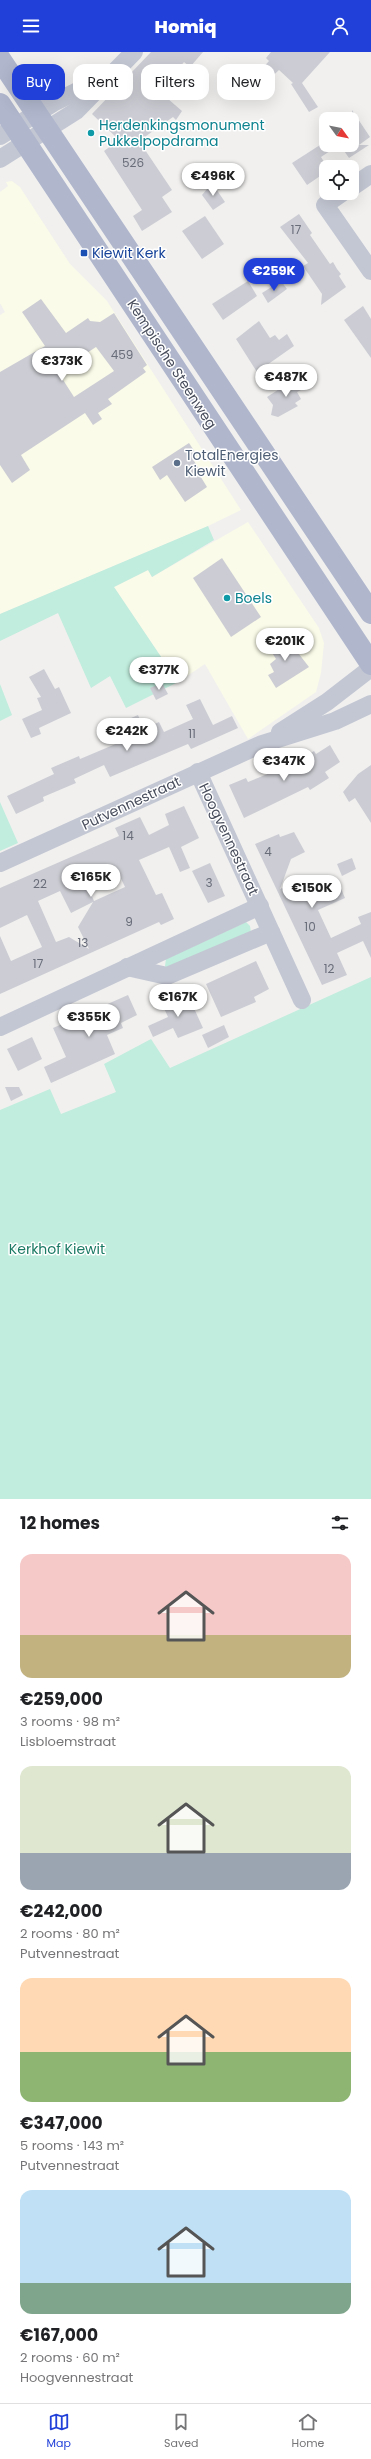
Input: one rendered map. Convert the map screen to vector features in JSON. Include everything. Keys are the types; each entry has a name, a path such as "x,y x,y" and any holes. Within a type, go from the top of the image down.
{"main road":[{"name":"Kempische Steenweg","path":"0,59 371,614"},
{"name":"Kempische Steenweg","path":"0,104 14,136 371,664"}],"street":[{"path":"0,159 14,136 41,121 76,111 134,52"},
{"path":"359,182 371,174"},
{"path":"332,200 325,205 371,271"},
{"name":"Putvennestraat","path":"262,744 327,702 371,668"},
{"name":"Putvennestraat","path":"0,863 262,744 335,722 371,704"},
{"name":"Hoogvennestraat","path":"198,772 302,1000"},
{"name":"Hoogvennestraat","path":"0,1027 260,906"},
{"path":"127,967 167,976 271,932"}],"shaded area":[{"path":"12,181 20,187 70,264 107,301 241,510 208,526 0,614 0,315 5,312 0,303 0,192 8,186 6,182"},
{"path":"248,522 319,628 324,643 321,673 316,692 248,739 205,664 178,682 114,587 148,570 152,577"}],"green space":[{"path":"208,526 214,540 152,577 148,570 114,587 178,682 126,708 110,676 91,688 58,613 0,641 0,614"},
{"path":"0,684 12,715 0,721"},
{"path":"0,802 18,843 0,851"},
{"path":"246,922 250,926 251,933 167,970 165,966 166,959"},
{"name":"Kerkhof Kiewit","path":"371,977 371,1499 0,1499 0,1110 50,1089 61,1114 116,1092 104,1064 151,1039 170,1068"}],"building":[{"path":"151,52 203,52 193,64 186,64 184,62 182,64 141,64 141,100 169,100 182,111 176,120 173,117 139,141 172,190 162,197 172,212 142,231 133,216 142,210 104,151 119,140 92,114 105,100 133,100 133,71"},
{"path":"271,52 330,52 302,83 318,107 309,112 291,84 293,83 279,70 275,74 275,64 266,64 269,61 266,58"},
{"path":"359,120 370,137 359,145"},
{"path":"359,145 369,145 359,152"},
{"path":"319,146 319,152 328,152 321,157 323,160 319,160 319,177 307,185 292,163"},
{"path":"345,152 358,152 349,158"},
{"path":"212,183 225,202 213,210 202,195"},
{"path":"299,214 312,233 310,235 330,264 333,262 341,274 339,276 346,287 321,305 322,294 303,266 308,263 280,227"},
{"path":"205,216 224,244 202,259 182,231"},
{"path":"248,281 257,296 223,320 212,304"},
{"path":"281,281 287,289 268,303 262,293"},
{"path":"41,299 66,333 88,318 90,321 100,322 114,313 147,365 143,368 146,372 108,399 112,404 98,413 102,419 93,425 85,413 21,455 30,470 12,483 0,465 0,372 45,346 22,312","holes":["96,347 114,371 74,397 58,372"]},
{"path":"363,306 371,319 371,358 344,320"},
{"path":"259,321 270,338 275,335 279,340 287,334 294,346 257,372 236,339"},
{"path":"298,377 305,388 297,392 301,399 295,403 298,406 278,417 271,415 273,405 267,397"},
{"path":"189,443 197,455 192,458 202,473 199,474 207,487 185,502 167,475 160,480 152,467"},
{"name":"Boels","path":"222,558 261,617 231,637 193,578"},
{"path":"285,636 309,667 276,688 268,675 274,672 270,664 276,659 268,646"},
{"path":"44,669 55,689 59,687 71,713 39,728 41,734 31,738 22,719 42,710 37,698 41,697 29,677"},
{"path":"162,683 168,694 156,700 150,688"},
{"path":"200,699 213,725 232,716 238,728 191,749 188,744 110,777 104,765 74,779 76,783 43,797 44,801 16,814 7,796 54,774 51,768 79,756 80,759 118,743 110,727 138,715 144,729 159,722 164,732 193,719 186,705"},
{"path":"330,745 340,762 325,772 329,778 310,790 308,787 244,818 229,785 246,778 248,782 287,766 288,768 314,751 316,754"},
{"path":"371,765 371,823 355,798 349,802 343,792 358,774"},
{"path":"184,806 199,838 181,847 190,868 180,872 169,847 139,860 156,895 162,893 174,919 161,925 159,922 0,994 0,936 11,961 42,947 27,915 0,928 0,888 119,836 115,828 140,817 149,835 169,825 165,814","holes":["115,866 125,887 94,901 85,880","60,891 71,913 93,902 78,927 89,949 69,937 56,942 38,901"]},
{"path":"294,832 305,852 291,859 280,889 311,875 318,890 337,879 345,898 318,910 331,938 361,924 358,917 371,912 371,958 363,941 337,953 347,975 322,985 255,844 279,834 280,837"},
{"path":"352,858 356,869 342,876 337,864"},
{"path":"210,863 225,896 208,903 192,871"},
{"path":"256,961 269,989 254,997 256,1002 221,1017 206,984"},
{"path":"187,993 203,1028 178,1038 173,1028 153,1037 148,1026 168,1017 162,1004"},
{"path":"128,995 137,1015 121,1023 123,1028 107,1035 115,1054 51,1083 44,1067 66,1057 53,1028"},
{"path":"224,1025 229,1037 208,1048 202,1035"},
{"path":"32,1037 42,1059 18,1071 7,1049"},
{"path":"5,1087 19,1087 23,1095 11,1101"}],"place":[{"name":"Herdenkingsmonument Pukkelpopdrama","path":"91,133"},
{"name":"Kiewit Kerk","path":"84,253"},
{"name":"TotalEnergies Kiewit","path":"177,463"},
{"name":"Boels","path":"227,598"}]}
